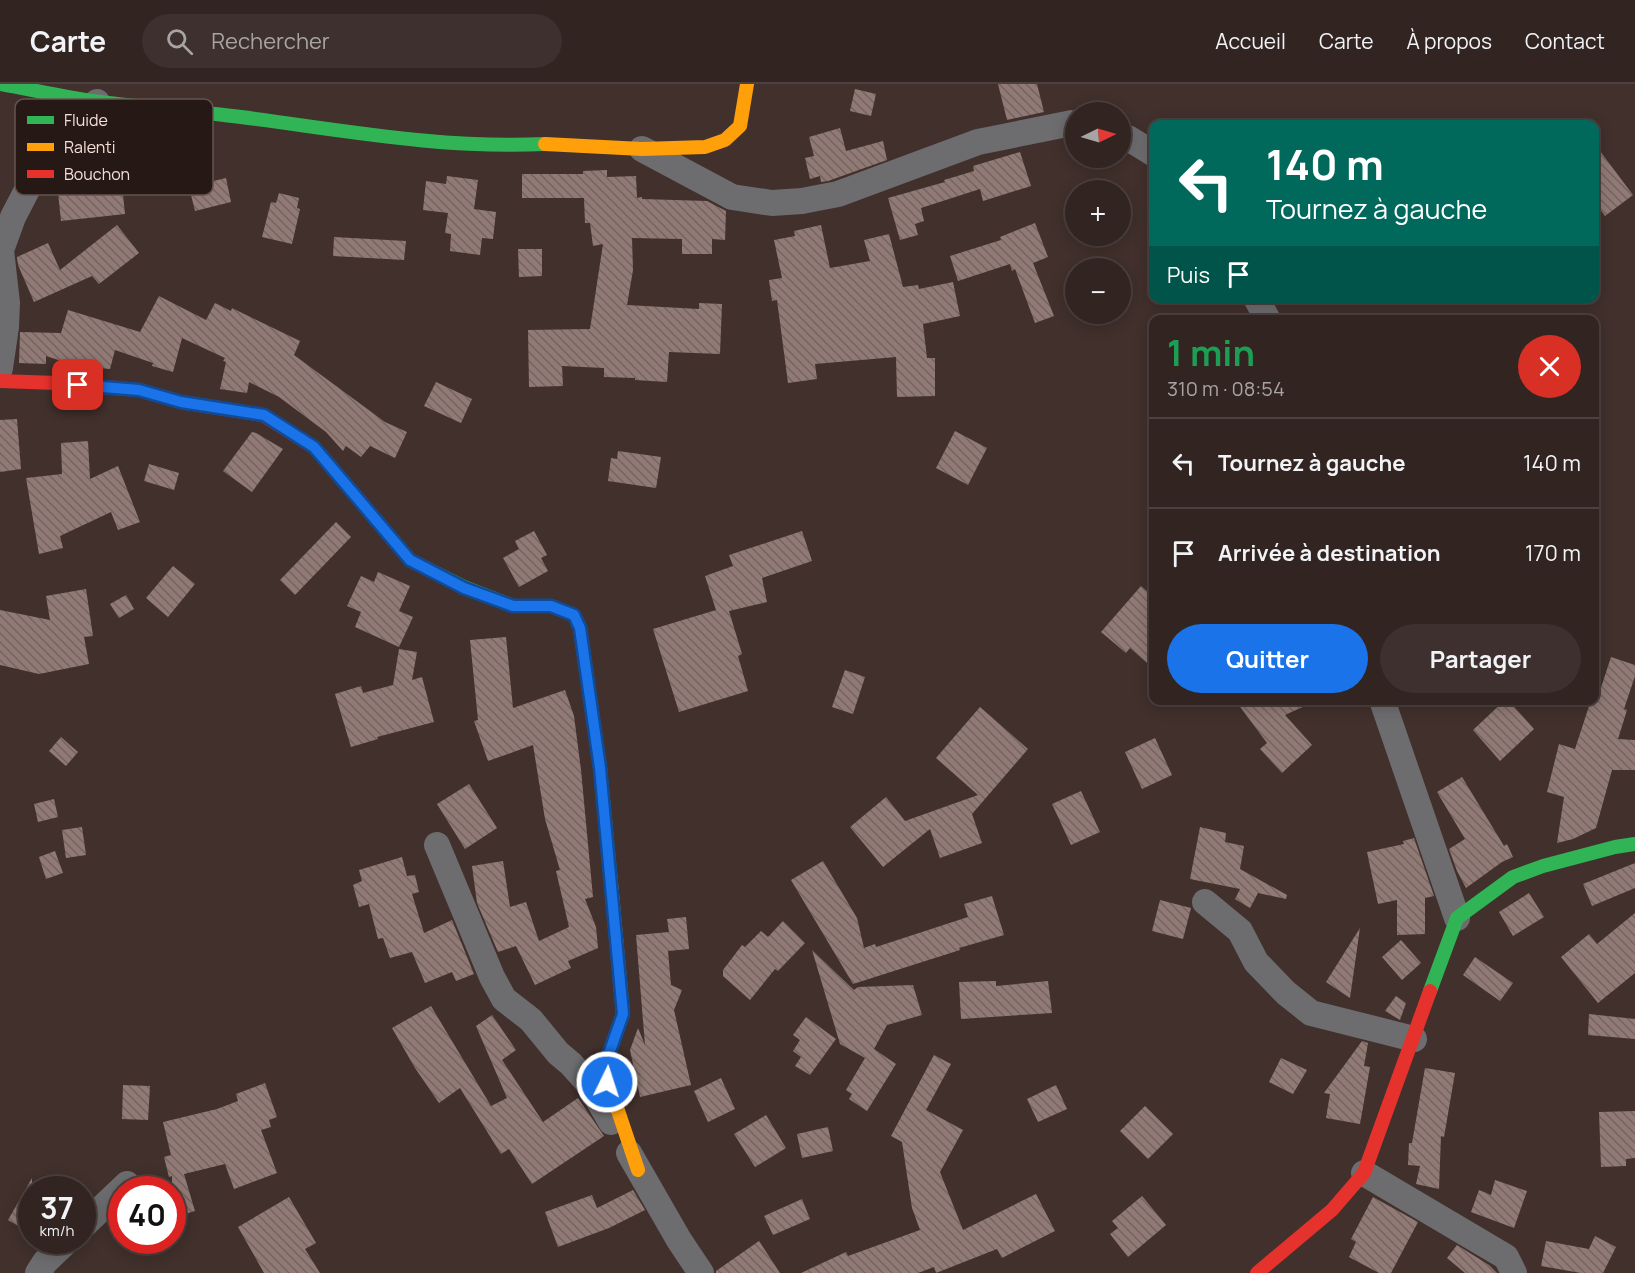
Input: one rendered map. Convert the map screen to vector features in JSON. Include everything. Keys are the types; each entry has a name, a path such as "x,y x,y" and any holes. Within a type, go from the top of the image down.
{"street":[{"path":"1,84 81,99"},
{"path":"213,114 448,144 507,146 555,144 642,149 705,147 725,140 740,126 747,84"},
{"path":"642,149 732,197 772,203 802,201 838,194 978,142 1065,124"},
{"path":"1131,140 1149,151"},
{"path":"0,368 7,303 1,250 13,217 24,195"},
{"path":"0,381 139,390 181,402 264,415 314,447 410,560 464,588 513,606 551,606 574,615 580,628 600,768 623,1014 605,1065 606,1075 638,1170"},
{"path":"1384,705 1457,918"},
{"path":"1257,1273 1332,1210 1364,1173 1457,918 1514,877 1543,866 1635,844"},
{"path":"437,845 492,977 504,999 531,1020 558,1053 589,1084 701,1273"},
{"path":"1205,902 1240,931 1256,962 1286,993 1311,1013 1414,1039"},
{"path":"1364,1173 1506,1257 1514,1273"},
{"path":"96,1214 108,1202"},
{"path":"38,1273 53,1254"}],"building":[{"path":"998,84 1037,84 1044,112 1007,120"},
{"path":"855,89 876,94 871,116 850,111"},
{"path":"840,128 846,151 883,141 887,160 828,181 821,182 820,176 810,179 805,158 814,156 809,137"},
{"path":"1599,150 1633,195 1605,216 1599,208"},
{"path":"1020,152 1031,186 983,201 980,189 921,208 924,221 915,224 918,235 900,240 888,198 945,182 944,180 974,171 973,166"},
{"path":"607,170 607,177 636,176 637,198 707,201 726,211 725,240 712,239 712,254 682,254 682,239 632,238 633,270 627,305 699,309 699,303 722,304 720,354 669,352 667,382 604,377 604,368 562,366 563,386 529,387 528,330 590,329 603,244 593,246 590,223 585,223 584,198 522,198 522,174 583,174 583,171"},
{"path":"447,176 478,180 474,209 496,212 493,239 482,238 480,255 450,251 451,234 445,233 448,213 423,210 426,181 446,184"},
{"path":"226,178 231,202 195,211 191,195 213,195 213,181"},
{"path":"279,193 299,198 297,208 300,209 292,244 262,237 271,202 276,203"},
{"path":"58,195 123,195 125,214 61,221"},
{"path":"1035,223 1048,257 1033,263 1054,316 1035,323 1015,269 1012,271 1010,264 958,281 950,256 1001,240 1000,237"},
{"path":"117,225 139,253 99,284 92,276 34,302 18,265 17,257 48,243 60,270"},
{"path":"821,225 830,268 870,261 864,240 889,234 903,287 918,285 919,289 953,282 960,316 923,324 927,358 935,358 935,396 897,397 896,357 815,364 817,379 788,383 777,300 772,301 769,280 782,278 774,240 795,236 794,231"},
{"path":"334,237 406,241 404,260 333,256"},
{"path":"518,249 542,249 542,276 519,277"},
{"path":"159,296 206,320 215,303 231,311 232,308 300,341 294,355 385,422 407,432 395,458 370,446 361,457 346,446 343,451 326,432 279,397 249,382 247,393 220,389 225,358 182,338 173,372 152,366 153,363 115,350 110,369 77,366 46,356 46,364 19,363 20,332 61,333 68,310 140,332"},
{"path":"436,382 472,399 461,423 424,406"},
{"path":"17,419 21,469 0,472 0,420"},
{"path":"955,431 987,448 968,485 936,468"},
{"path":"252,432 283,449 252,492 223,471"},
{"path":"88,441 90,479 118,466 140,522 118,530 111,512 60,536 63,548 39,554 26,478 62,474 61,443"},
{"path":"618,451 661,457 656,488 608,481 611,458 617,459"},
{"path":"149,464 179,473 174,490 144,481"},
{"path":"336,522 351,537 295,595 280,580"},
{"path":"534,531 547,555 541,558 548,571 519,587 503,558 519,549 515,541"},
{"path":"802,531 812,561 762,578 767,602 729,611 742,654 738,656 748,691 679,712 653,629 716,610 705,576 733,566 729,555"},
{"path":"173,566 195,584 168,617 146,598"},
{"path":"378,572 410,586 399,611 413,617 399,647 355,627 361,612 347,606 361,576 374,582"},
{"path":"1141,586 1149,593 1149,665 1130,648 1126,653 1101,632"},
{"path":"86,589 93,636 84,637 89,664 39,674 0,665 0,610 50,620 46,596"},
{"path":"126,595 134,609 119,618 110,604"},
{"path":"506,637 513,708 565,690 574,716 593,897 585,899 596,927 598,948 568,961 571,968 535,985 516,946 498,952 477,903 472,866 503,861 510,907 526,902 539,941 569,927 556,871 560,870 545,819 533,745 488,761 474,721 478,720 470,640"},
{"path":"399,649 417,652 412,680 422,677 434,722 377,737 378,739 351,747 335,694 361,686 363,693 393,685"},
{"path":"1611,657 1635,665 1635,676 1624,709 1627,710 1618,739 1635,740 1635,770 1612,770 1596,828 1573,839 1557,843 1564,797 1547,792 1559,744 1575,749 1589,705 1599,705 1599,694"},
{"path":"845,670 865,677 853,714 832,707"},
{"path":"1239,705 1307,705 1285,715 1312,745 1282,773 1260,749 1267,743"},
{"path":"1500,705 1512,705 1534,729 1500,761 1473,730"},
{"path":"980,707 1028,749 972,814 982,843 940,858 930,829 883,867 850,827 886,797 905,821 978,795 936,758"},
{"path":"61,737 78,752 66,766 49,751"},
{"path":"1155,738 1172,775 1142,789 1125,752"},
{"path":"1462,777 1504,846 1507,844 1513,857 1502,862 1466,888 1449,849 1465,839 1437,792"},
{"path":"469,784 497,828 465,849 437,804"},
{"path":"1081,791 1100,832 1071,845 1052,804"},
{"path":"54,799 58,817 38,822 34,804"},
{"path":"82,827 86,855 66,858 62,830"},
{"path":"1200,827 1226,833 1225,842 1244,846 1240,869 1287,895 1286,899 1258,893 1250,908 1235,899 1240,889 1190,879"},
{"path":"1414,838 1434,896 1425,898 1425,934 1397,935 1397,900 1378,904 1367,852 1404,844 1403,841"},
{"path":"55,851 63,873 46,879 39,857"},
{"path":"402,857 407,876 415,875 419,892 412,894 424,933 452,920 474,974 456,981 452,972 425,983 412,952 390,958 383,938 378,939 369,904 359,907 353,885 362,881 359,870"},
{"path":"823,861 857,918 864,948 875,944 876,947 968,917 964,904 992,896 1004,935 853,984 791,880"},
{"path":"1635,863 1635,888 1592,906 1583,884"},
{"path":"1529,893 1544,917 1513,936 1499,912"},
{"path":"1160,900 1191,908 1183,939 1152,931"},
{"path":"1635,913 1635,973 1598,1003 1561,957 1589,934 1597,944"},
{"path":"686,917 689,949 668,951 671,985 682,990 674,1010 691,1085 640,1097 630,1050 638,1028 645,1045 636,935 669,932 667,919"},
{"path":"783,921 805,943 778,971 775,969 750,1000 723,976 723,970 742,945 745,947 761,931 768,937"},
{"path":"1360,928 1350,998 1326,982"},
{"path":"1401,940 1421,963 1402,980 1382,957"},
{"path":"812,950 854,990 858,987 913,985 922,1015 887,1025 874,1049 896,1064 867,1111 849,1099 852,1094 846,1090 865,1058 840,1044"},
{"path":"1475,957 1513,983 1500,1001 1463,975"},
{"path":"996,981 996,986 1048,981 1052,1013 961,1019 959,982"},
{"path":"1396,996 1406,1003 1400,1020 1385,1011"},
{"path":"431,1006 491,1106 507,1098 476,1026 492,1015 516,1050 502,1060 543,1122 578,1098 604,1136 532,1184 509,1149 501,1154 460,1088 439,1103 392,1028"},
{"path":"1589,1014 1635,1019 1635,1039 1588,1035"},
{"path":"806,1017 836,1039 810,1075 795,1066 801,1057 793,1051 800,1040 793,1035"},
{"path":"1362,1041 1368,1043 1364,1066 1370,1067 1360,1124 1326,1118 1330,1094 1324,1093"},
{"path":"934,1055 951,1064 926,1110 963,1130 940,1172 963,1230 1036,1194 1055,1231 1002,1258 997,1249 936,1273 934,1267 918,1273 801,1273 846,1252 848,1256 920,1230 912,1208 902,1142 891,1136"},
{"path":"1281,1058 1307,1070 1293,1094 1269,1082"},
{"path":"1425,1068 1455,1073 1444,1137 1441,1136 1439,1189 1416,1184 1420,1166 1408,1165 1409,1143 1412,1143"},
{"path":"721,1078 735,1109 708,1122 694,1091"},
{"path":"265,1083 277,1117 269,1120 271,1127 261,1130 277,1173 234,1189 225,1164 184,1174 185,1176 169,1176 164,1157 171,1155 163,1122 217,1109 238,1101 236,1094"},
{"path":"123,1085 150,1086 148,1120 122,1119"},
{"path":"1056,1085 1067,1109 1038,1122 1027,1099"},
{"path":"1145,1106 1173,1134 1148,1159 1120,1131"},
{"path":"1635,1111 1635,1158 1626,1159 1626,1166 1601,1167 1599,1112"},
{"path":"766,1115 786,1148 755,1167 734,1134"},
{"path":"828,1127 833,1151 802,1158 797,1134"},
{"path":"1495,1180 1527,1191 1514,1228 1471,1212 1479,1190 1491,1195"},
{"path":"186,1181 195,1211 186,1214"},
{"path":"633,1190 645,1210 609,1228 558,1247 545,1212 592,1195 597,1208"},
{"path":"1142,1196 1166,1225 1128,1257 1110,1234 1118,1228 1112,1221"},
{"path":"289,1197 316,1243 305,1249 320,1273 264,1273 238,1227"},
{"path":"1373,1197 1418,1222 1391,1273 1379,1273 1349,1257 1356,1242 1351,1239"},
{"path":"802,1199 810,1219 773,1235 764,1216"},
{"path":"18,1202 18,1226 8,1220"},
{"path":"1595,1236 1616,1247 1603,1273 1581,1273 1541,1266 1546,1241 1589,1249"},
{"path":"759,1241 780,1273 716,1273 716,1271"},
{"path":"1457,1245 1489,1265 1497,1273 1465,1273 1447,1258"}],"traffic: fast":[{"path":"1,84 82,99"},
{"path":"213,114 430,141 468,144 545,144"},
{"path":"321,455 410,560 464,587 513,606 551,606 574,615 580,628 600,768 611,883"},
{"path":"1430,991 1457,918 1513,877 1543,866 1635,844"}],"traffic: slow":[{"path":"545,144 642,149 705,147 725,140 740,126 747,84"},
{"path":"611,883 623,1014 605,1065 606,1075 638,1170"}],"traffic: jam":[{"path":"0,381 139,390 181,402 263,415 314,447 321,455"},
{"path":"1257,1273 1332,1210 1364,1173 1430,991"}],"route":[{"path":"78,385 139,390 181,402 264,415 314,447 410,560 464,588 513,606 551,606 574,615 580,628 600,768 623,1014 605,1065 607,1082"}]}
